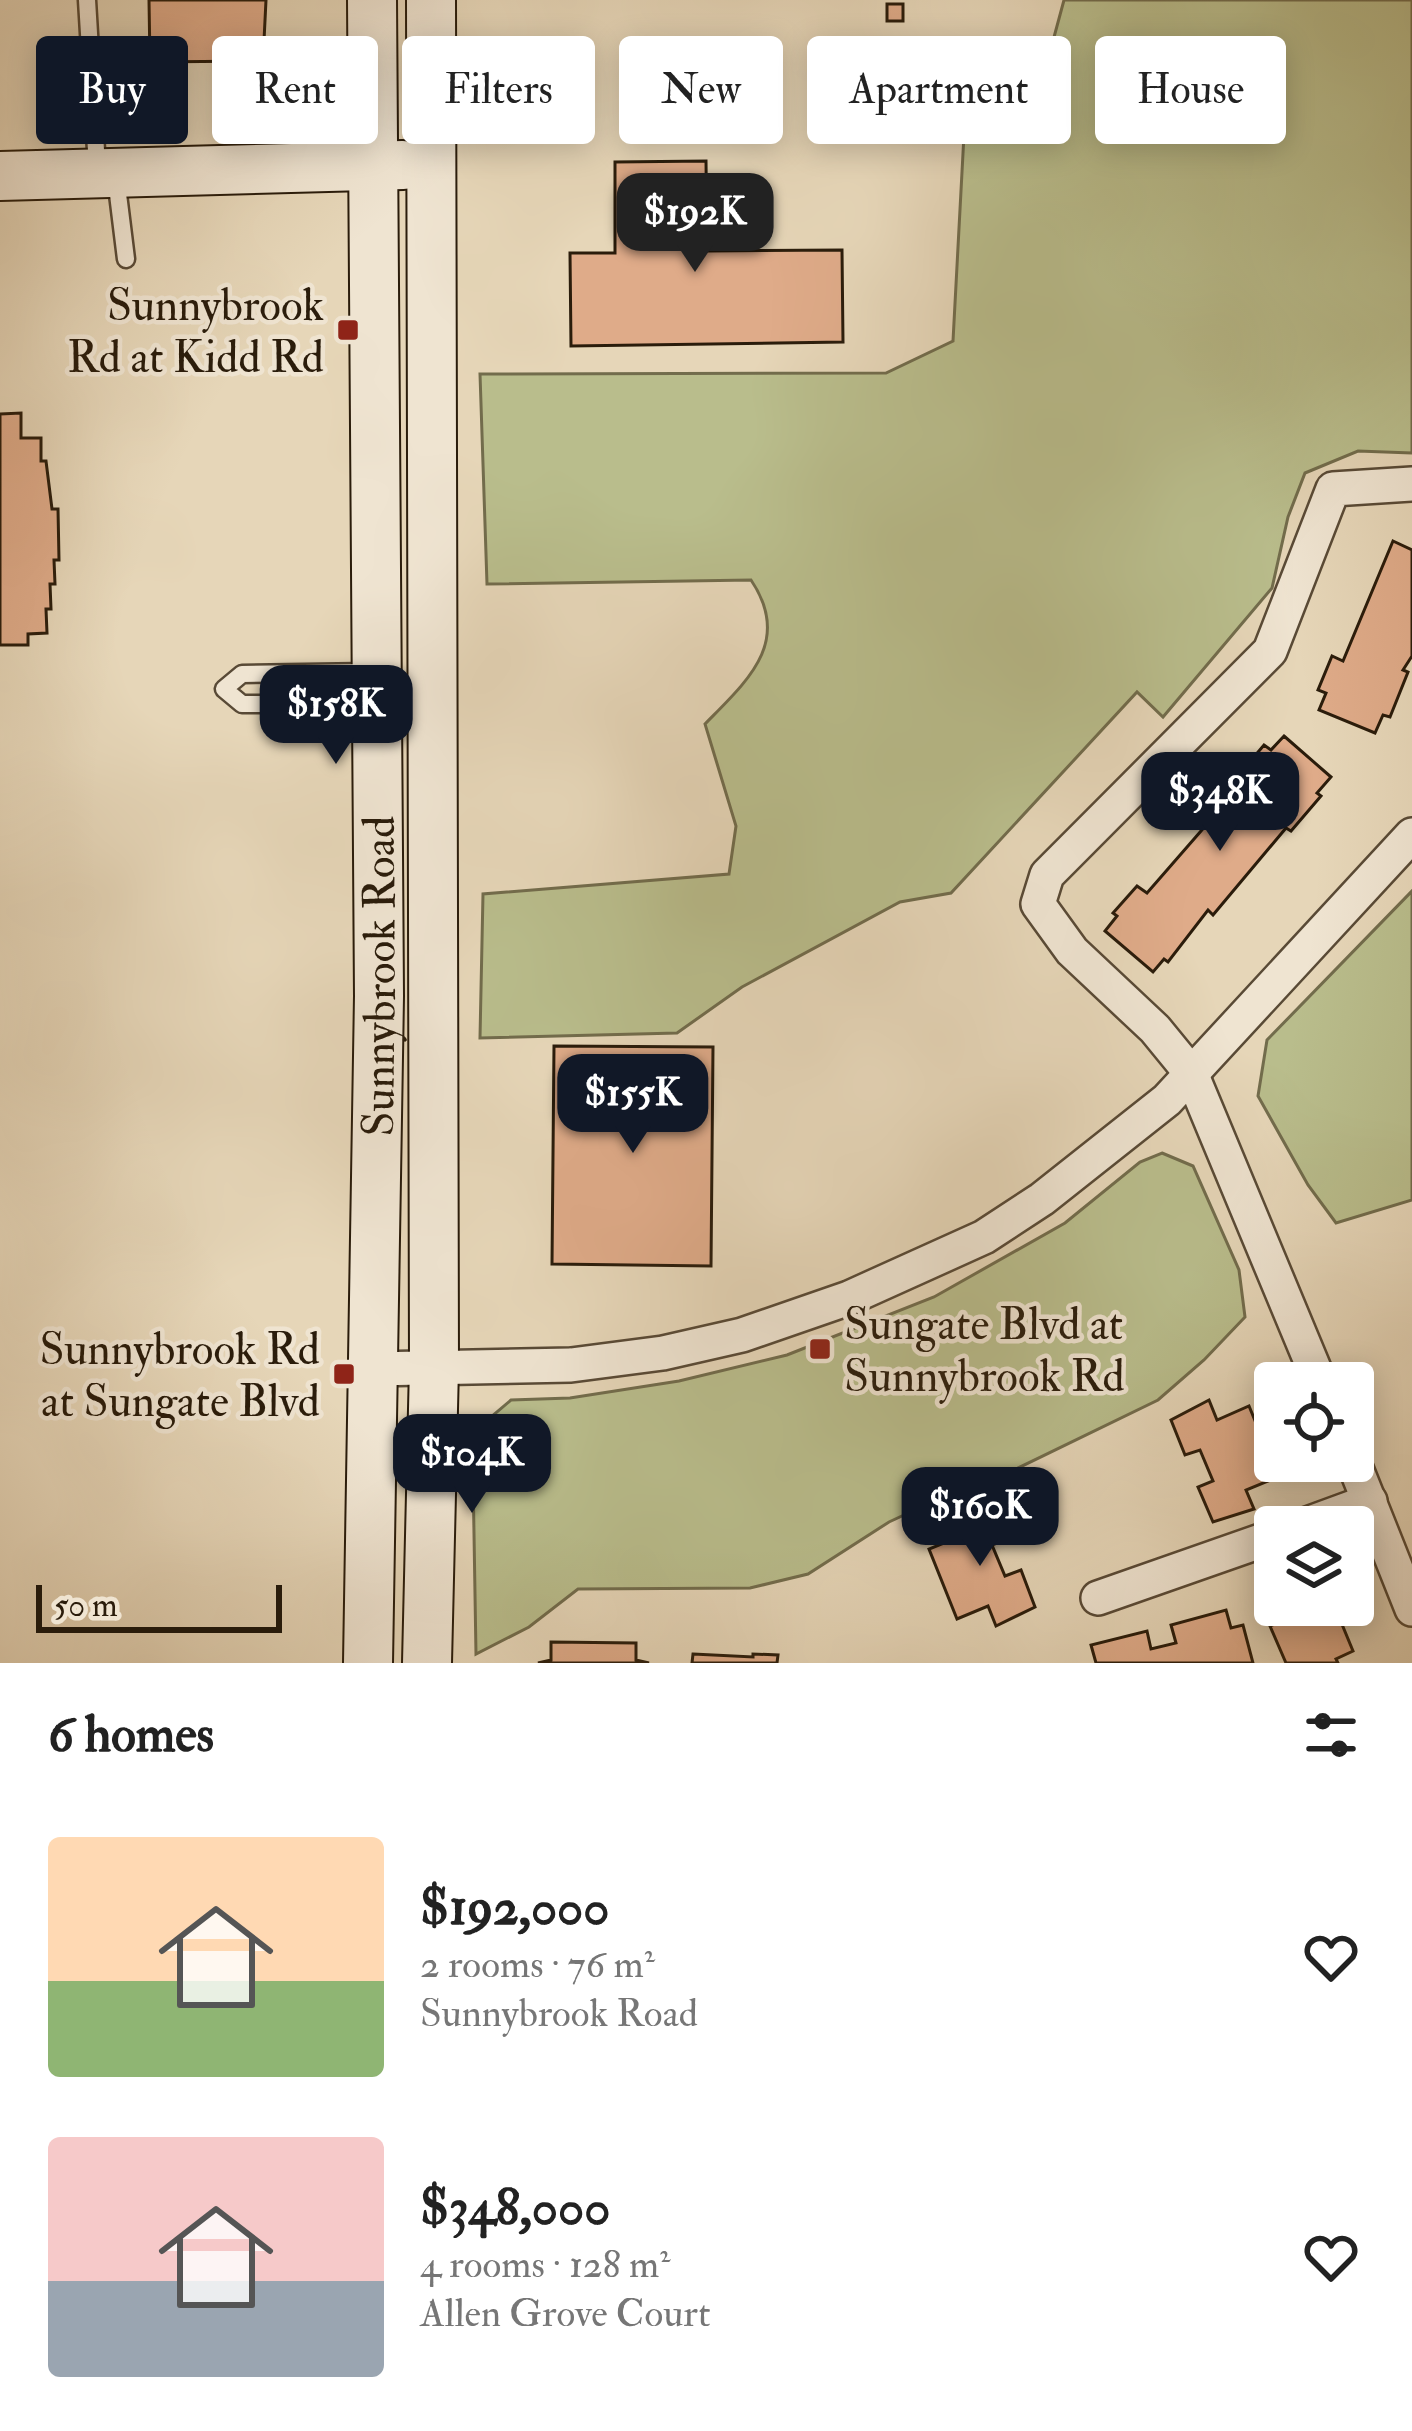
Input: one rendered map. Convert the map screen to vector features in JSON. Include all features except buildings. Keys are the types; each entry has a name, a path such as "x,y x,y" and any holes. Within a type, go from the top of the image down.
{"main road":[{"name":"Sunnybrook Road","path":"368,1663 379,996 372,0"},
{"name":"Sunnybrook Road","path":"427,1663 434,1367 431,0"},
{"path":"0,176 432,165"}],"street":[{"path":"1311,1362 1191,1072 1155,1029 1072,951 1037,904 1047,875 1270,651 1333,489 1412,484"},
{"path":"372,1369 571,1365 663,1353 742,1335 849,1298 984,1237 1042,1199 1167,1100 1412,836"},
{"path":"1362,1482 1412,1609"},
{"path":"1356,1506 1370,1501"},
{"path":"1098,1598 1254,1543"}],"lane":[{"path":"87,0 106,171 126,259"},
{"path":"242,674 378,688 242,704 224,689 242,674"}],"green space":[{"path":"1064,0 1412,0 1412,453 1358,451 1305,473 1288,517 1272,588 1163,717 1137,692 951,893 900,902 742,987 677,1033 480,1038 483,894 729,874 736,826 705,724 760,659 767,623 751,580 487,584 480,374 886,373 953,341 963,144 1071,144 1071,36 1054,36"},
{"path":"1412,891 1412,1200 1336,1223 1308,1185 1258,1096 1267,1040"},
{"path":"1162,1153 1193,1166 1239,1270 1245,1317 1158,1400 1014,1470 980,1480 889,1522 808,1574 750,1588 578,1589 529,1627 476,1654 473,1473 478,1428 511,1400 570,1398 679,1381 787,1355 934,1297 1065,1223 1140,1162"}],"place":[{"name":"Sunnybrook Rd at Kidd Rd","path":"348,330"},
{"name":"Sungate Blvd at Sunnybrook Rd","path":"820,1349"},
{"name":"Sunnybrook Rd at Sungate Blvd","path":"344,1374"}]}
